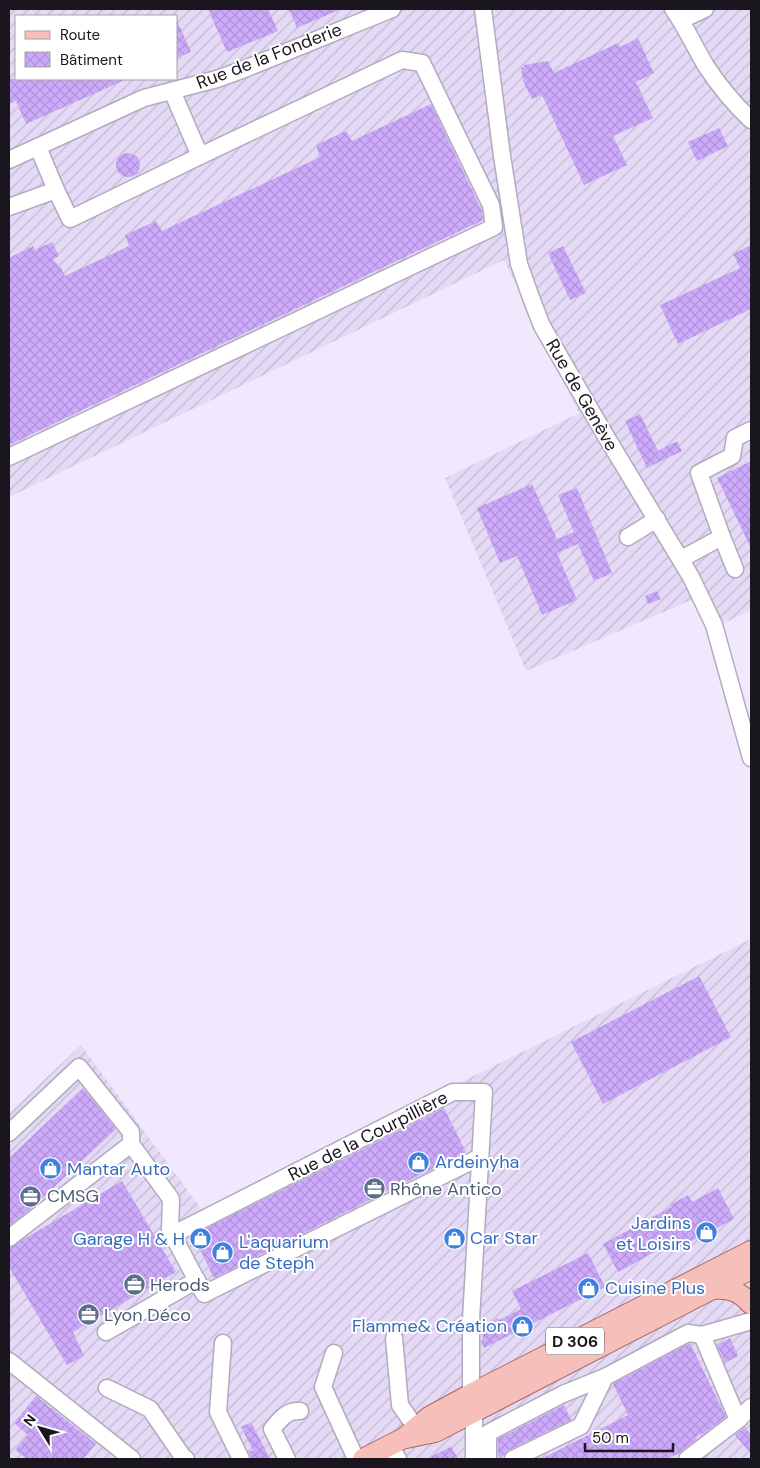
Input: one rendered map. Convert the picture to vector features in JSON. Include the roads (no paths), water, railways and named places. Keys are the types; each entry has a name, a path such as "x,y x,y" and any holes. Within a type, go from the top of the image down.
{"main road":[{"name":"D 306","path":"363,1459 435,1432 472,1403 751,1252"},
{"path":"594,1350 635,1321 729,1270 751,1252"},
{"name":"D 306","path":"472,1403 594,1350 751,1269"},
{"path":"714,1288 726,1288 739,1292 751,1304"}],"street":[{"name":"Rue de la Fonderie","path":"9,160 144,98 217,79 392,9"},
{"name":"Rue de Genève","path":"483,9 502,156 519,264 542,326 604,433 692,576 714,625 751,758"},
{"path":"704,9 678,12 706,66 735,105 751,120"},
{"path":"9,457 494,227 491,205 422,64 402,60 70,219 38,147"},
{"path":"172,91 200,156"},
{"path":"9,207 56,190"},
{"path":"735,569 699,473 732,456 735,438 751,430"},
{"path":"628,537 657,519"},
{"path":"681,559 722,538"},
{"path":"9,1133 79,1067 131,1132 131,1144 171,1199 170,1230 204,1294 480,1157"},
{"name":"Rue de la Courpillière","path":"172,1235 453,1092 484,1092 471,1320 474,1459"},
{"path":"9,1238 131,1144"},
{"path":"106,1332 197,1280"},
{"path":"488,1459 488,1433 563,1394 605,1377 688,1333 702,1335 751,1322"},
{"path":"702,1335 738,1420"},
{"path":"394,1338 402,1443"},
{"path":"224,1342 218,1412 241,1459"},
{"path":"334,1353 323,1387 356,1459"},
{"path":"9,1361 132,1459"},
{"path":"513,1459 581,1426 605,1377"},
{"path":"108,1388 150,1409 186,1459"},
{"path":"687,1459 738,1420 751,1407"},
{"path":"287,1459 272,1429 284,1415 294,1410 300,1411"}],"place":[{"name":"Ardeinyha","path":"419,1162"},
{"name":"Mantar Auto","path":"51,1169"},
{"name":"Rhône Antico","path":"374,1189"},
{"name":"CMSG","path":"31,1196"},
{"name":"Jardins et Loisirs","path":"707,1233"},
{"name":"Car Star","path":"454,1238"},
{"name":"Garage H & H","path":"201,1239"},
{"name":"L'aquarium de Steph","path":"223,1252"},
{"name":"Herods","path":"134,1285"},
{"name":"Cuisine Plus","path":"589,1288"},
{"name":"Lyon Déco","path":"88,1315"},
{"name":"Flamme& Création","path":"523,1326"}]}
